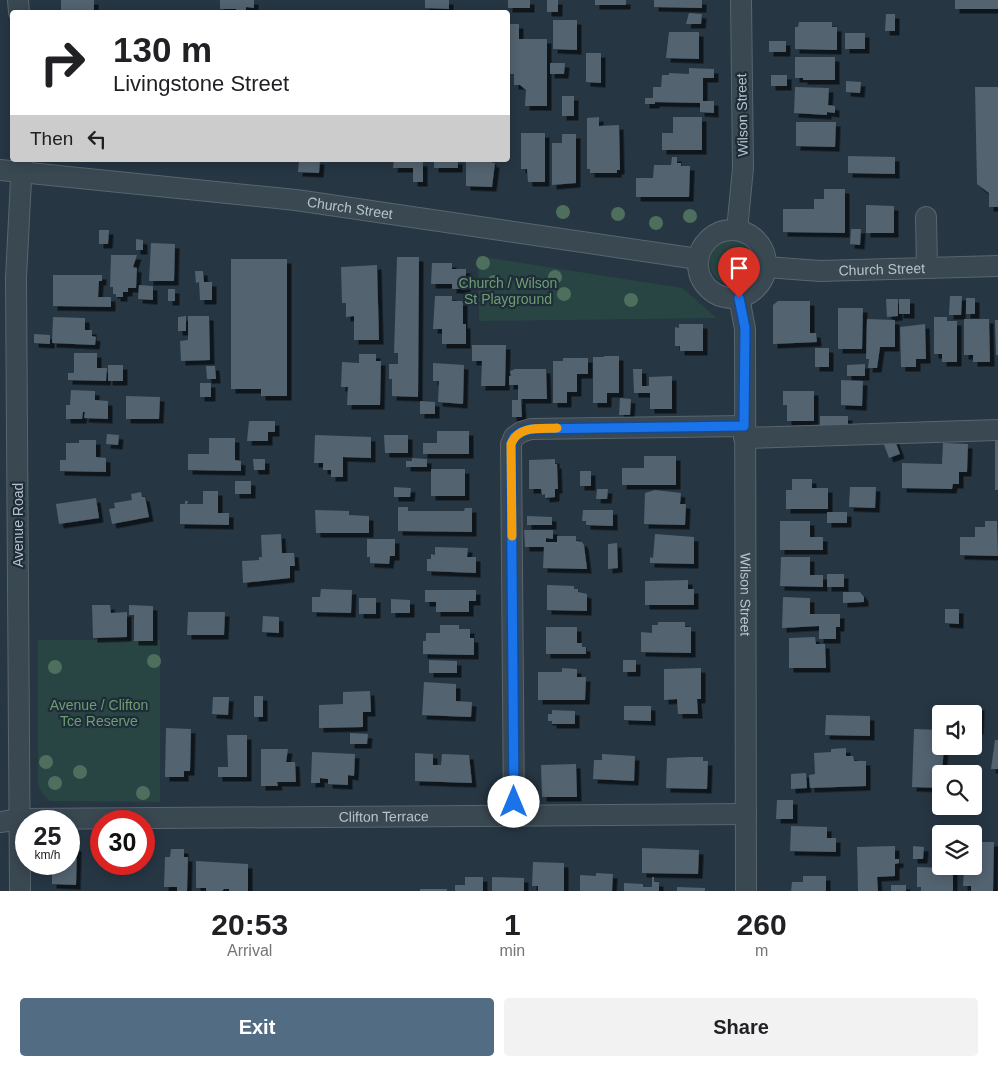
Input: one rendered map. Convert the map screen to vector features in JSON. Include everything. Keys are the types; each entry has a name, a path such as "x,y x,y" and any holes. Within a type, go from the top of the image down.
{"street":[{"name":"Wilson Street","path":"737,230 742,168 741,0"},
{"name":"Church Street","path":"0,170 21,166 296,200 698,259"},
{"name":"Avenue Road","path":"20,810 8,370 16,278 21,166"},
{"path":"926,217 926,267"},
{"path":"737,230 746,232 759,243 764,250 766,267 758,287 739,298 718,295 708,289 698,270 698,259 707,240 716,233 737,230"},
{"name":"Church Street","path":"766,267 820,271 998,266"},
{"name":"Wilson Street","path":"739,298 745,328 746,891"},
{"path":"514,816 511,444 514,437 531,429 744,432 998,430"},
{"name":"Clifton Terrace","path":"80,819 746,814"},
{"name":"Clifton Terrace","path":"0,822 15,820"},
{"name":"Avenue Road","path":"20,875 20,891"}],"green space":[{"path":"732,240 744,244 750,250 754,262 750,274 744,280 732,284 720,280 714,274 710,262 714,250 720,244"},
{"name":"Church / Wilson St Playground","path":"478,256 682,288 717,318 479,321"},
{"name":"Avenue / Clifton Tce Reserve","path":"38,640 160,640 160,802 50,801 42,793 38,785"}],"building":[{"path":"61,0 94,0 94,10 61,10"},
{"path":"220,0 254,0 254,8 246,7 246,10 220,9"},
{"path":"425,0 449,0 449,9 425,8"},
{"path":"508,0 530,0 530,8 508,8"},
{"path":"547,0 558,0 558,12 547,12"},
{"path":"595,0 626,0 626,5 595,5"},
{"path":"654,0 702,0 702,8 654,7"},
{"path":"955,0 998,0 998,9 955,9"},
{"path":"689,13 702,14 701,24 686,24"},
{"path":"886,14 895,14 895,31 885,31"},
{"path":"553,20 577,20 577,50 553,49"},
{"path":"799,22 832,22 832,27 837,27 837,50 795,49 795,27 798,27"},
{"path":"510,24 519,24 519,39 547,39 547,106 525,106 526,90 520,85 514,85 514,74 510,74"},
{"path":"669,32 699,32 699,59 666,58"},
{"path":"845,33 865,33 865,49 845,49"},
{"path":"769,41 786,41 786,52 769,52"},
{"path":"586,53 601,53 601,83 586,82"},
{"path":"795,57 835,57 835,80 803,80 803,78 795,78"},
{"path":"550,63 565,63 564,74 550,74"},
{"path":"689,68 714,69 714,78 703,78 703,101 714,101 714,113 700,112 700,103 655,102 655,104 645,104 645,98 653,98 653,87 661,87 662,75 669,75 669,73 689,74"},
{"path":"771,75 787,75 787,86 771,86"},
{"path":"846,81 861,82 860,93 846,92"},
{"path":"795,87 829,88 828,105 835,106 835,113 827,112 827,115 794,113"},
{"path":"975,87 998,87 998,207 989,207 989,193 977,184"},
{"path":"562,96 574,96 574,116 562,116"},
{"path":"599,117 599,126 619,125 620,170 617,170 617,173 590,173 590,169 587,169 587,118"},
{"path":"673,117 702,117 702,150 662,150 662,133 673,133"},
{"path":"796,122 836,122 835,147 796,146"},
{"path":"521,133 545,133 545,182 528,182 527,169 521,169"},
{"path":"562,134 576,134 576,183 552,185 552,143 562,143"},
{"path":"848,156 895,157 895,174 848,173"},
{"path":"672,157 677,157 677,163 681,163 681,166 690,166 689,197 636,197 636,178 653,178 654,165 671,165"},
{"path":"299,162 320,162 319,173 298,172"},
{"path":"394,162 423,162 423,182 413,182 413,168 393,168"},
{"path":"434,162 458,162 458,168 434,168"},
{"path":"466,163 495,163 492,187 466,186"},
{"path":"824,189 845,189 845,233 783,232 783,209 814,209 814,199 824,199"},
{"path":"866,205 894,206 894,233 866,233"},
{"path":"851,229 861,229 860,245 850,244"},
{"path":"99,230 109,230 108,244 99,244"},
{"path":"136,239 143,240 143,250 136,250"},
{"path":"151,243 175,244 174,281 149,281"},
{"path":"111,255 137,255 133,267 137,268 136,288 128,288 128,292 123,292 123,297 116,297 116,294 113,294 113,287 110,287"},
{"path":"397,257 419,257 418,397 392,396 392,379 389,379 389,364 398,364 398,353 394,353"},
{"path":"231,259 287,259 287,396 261,396 261,389 231,389"},
{"path":"432,263 452,263 452,269 466,269 466,289 452,289 452,284 431,284"},
{"path":"377,265 379,340 354,340 354,316 346,317 346,303 342,303 341,267"},
{"path":"195,271 203,271 204,282 212,282 212,300 200,300 199,282 196,283"},
{"path":"53,275 102,275 102,281 99,281 98,297 111,297 111,307 53,306"},
{"path":"139,285 153,286 153,300 138,299"},
{"path":"168,289 175,289 175,301 168,301"},
{"path":"435,296 452,296 452,301 463,301 463,324 466,324 466,344 442,344 442,329 433,329"},
{"path":"950,296 962,296 961,315 949,315"},
{"path":"966,298 975,298 975,314 966,314"},
{"path":"886,299 898,299 898,316 887,317"},
{"path":"899,299 910,299 910,314 899,314"},
{"path":"778,301 810,301 810,333 816,333 817,342 773,344 773,305"},
{"path":"838,308 863,308 862,349 838,349"},
{"path":"186,316 186,331 178,331 178,317"},
{"path":"188,316 209,316 210,360 181,361 180,341 188,340"},
{"path":"53,317 85,318 85,330 92,330 92,336 96,337 95,345 52,343"},
{"path":"934,317 947,317 947,321 957,321 957,362 942,362 942,354 934,354"},
{"path":"867,319 895,320 895,347 880,347 877,368 868,368 869,359 866,359"},
{"path":"964,319 989,319 990,362 973,362 973,355 964,355"},
{"path":"995,320 998,320 998,355 996,355"},
{"path":"679,324 703,324 703,351 680,351 680,346 675,346 675,327 679,328"},
{"path":"925,324 926,359 916,359 916,367 901,367 900,327"},
{"path":"34,334 50,335 50,344 34,343"},
{"path":"472,345 506,345 505,386 481,386 482,361 472,361"},
{"path":"815,348 829,348 829,367 815,367"},
{"path":"74,353 97,353 97,368 107,368 106,381 68,380 68,373 74,373"},
{"path":"359,354 376,354 376,361 381,361 380,405 347,405 348,387 341,387 342,362 359,363"},
{"path":"619,356 619,393 607,393 607,403 593,403 593,357"},
{"path":"563,358 588,358 588,374 577,374 577,392 567,392 567,403 553,403 553,361 563,361"},
{"path":"433,363 464,365 463,404 438,402 439,381 433,381"},
{"path":"865,364 865,376 847,376 847,365"},
{"path":"108,365 123,365 123,381 108,381"},
{"path":"206,366 215,366 216,379 207,379"},
{"path":"515,369 546,369 547,399 521,399 522,417 512,417 512,400 518,400 518,385 509,385 509,376 511,376 510,371"},
{"path":"633,369 642,369 642,386 649,386 649,377 672,376 672,409 650,409 650,393 634,393"},
{"path":"841,380 863,381 862,406 841,405"},
{"path":"200,383 211,383 211,397 200,397"},
{"path":"71,390 95,391 95,400 108,401 108,419 84,418 85,412 83,412 82,419 66,419 66,405 70,405"},
{"path":"783,391 814,391 814,421 787,421 787,405 783,405"},
{"path":"126,396 160,397 159,419 126,419"},
{"path":"620,398 631,399 630,415 619,415"},
{"path":"420,401 435,402 435,414 420,414"},
{"path":"820,416 848,416 848,428 820,427"},
{"path":"249,421 275,421 275,432 268,432 268,441 247,441"},
{"path":"437,431 469,431 469,454 423,454 423,443 437,443"},
{"path":"107,434 119,435 118,445 106,444"},
{"path":"995,434 998,434 998,490 995,490"},
{"path":"315,435 371,437 371,458 343,457 343,477 331,477 331,470 323,470 323,463 314,463"},
{"path":"384,435 408,435 408,453 385,453"},
{"path":"209,438 235,438 235,460 241,461 241,471 188,470 188,454 209,454"},
{"path":"894,438 900,454 889,458 883,442"},
{"path":"79,440 96,440 96,457 106,458 106,472 60,471 60,460 66,460 66,443 79,443"},
{"path":"943,443 968,444 967,472 959,472 959,484 953,484 952,489 902,488 902,463 942,464"},
{"path":"644,456 676,456 676,485 622,485 622,468 644,468"},
{"path":"412,458 427,459 427,467 406,467 406,461 412,461"},
{"path":"253,459 265,459 265,470 254,470"},
{"path":"555,459 558,489 555,489 555,497 545,498 545,494 542,495 541,489 529,489 529,460"},
{"path":"431,469 465,469 465,496 431,496"},
{"path":"580,471 591,471 591,486 580,486"},
{"path":"792,479 812,479 812,488 828,488 828,509 786,509 786,490 792,490"},
{"path":"235,481 251,481 251,494 235,494"},
{"path":"394,487 411,488 410,497 394,497"},
{"path":"850,487 876,487 875,508 849,507"},
{"path":"597,489 608,489 607,499 596,499"},
{"path":"655,490 681,493 680,504 686,504 685,525 644,524 645,493"},
{"path":"203,491 218,491 218,513 229,513 229,525 180,524 180,504 185,504 185,501 188,501 187,504 203,504"},
{"path":"141,492 142,497 145,497 149,517 112,524 109,509 115,508 114,503 132,500 131,494"},
{"path":"96,498 99,518 59,524 56,504"},
{"path":"398,507 408,507 408,511 464,511 465,508 472,508 472,532 398,531"},
{"path":"315,510 349,511 349,515 369,516 369,533 316,533"},
{"path":"583,510 613,510 613,526 586,525 586,521 582,521"},
{"path":"827,512 847,512 847,523 827,523"},
{"path":"527,516 552,517 552,525 527,525"},
{"path":"780,521 810,521 810,537 823,537 823,550 780,550"},
{"path":"985,521 997,521 998,556 960,555 960,537 975,537 975,527 985,527"},
{"path":"524,530 553,530 553,539 546,538 546,542 557,542 557,536 576,536 576,541 582,542 584,545 587,569 543,568 544,547 525,547"},
{"path":"281,534 282,553 294,553 295,566 290,566 290,578 243,583 242,561 259,560 259,557 262,557 261,535"},
{"path":"655,534 694,537 694,564 650,563 650,557 653,558"},
{"path":"367,539 395,539 395,556 390,556 389,564 370,563 370,557 367,557"},
{"path":"617,543 618,568 608,569 608,544"},
{"path":"435,547 468,548 467,557 476,557 476,573 427,571 427,559 431,559 431,554 435,555"},
{"path":"781,557 810,557 810,575 823,575 823,587 780,586"},
{"path":"827,574 844,574 844,587 827,587"},
{"path":"688,580 688,589 694,589 694,605 645,605 645,581"},
{"path":"547,585 574,586 574,589 578,589 578,592 587,594 587,611 547,610"},
{"path":"321,589 352,590 351,613 312,612 312,597 320,597"},
{"path":"425,590 476,590 476,601 469,601 469,612 436,612 436,602 425,602"},
{"path":"843,592 860,592 864,597 864,602 843,603"},
{"path":"783,597 810,598 810,614 840,614 840,627 836,627 836,639 819,639 819,626 782,628"},
{"path":"359,598 376,598 376,614 359,614"},
{"path":"391,599 410,600 410,613 391,613"},
{"path":"92,605 110,605 111,613 127,612 127,637 93,638"},
{"path":"129,605 153,606 153,641 134,641 134,615 129,615"},
{"path":"945,609 959,609 959,624 945,623"},
{"path":"188,612 225,612 224,635 187,635"},
{"path":"263,616 279,617 279,633 262,632"},
{"path":"658,622 685,622 685,627 691,627 691,653 641,652 641,632 652,633 652,625 658,625"},
{"path":"440,625 459,625 459,629 470,629 470,638 474,638 474,655 423,654 423,641 426,641 426,633 440,633"},
{"path":"546,627 577,627 577,643 582,643 582,647 586,647 586,654 546,654"},
{"path":"815,637 816,644 825,644 826,668 789,668 789,638"},
{"path":"429,660 457,661 457,673 429,673"},
{"path":"623,660 636,660 636,672 623,672"},
{"path":"562,668 577,669 577,677 586,677 585,700 538,700 538,672 562,672"},
{"path":"701,668 701,699 697,699 698,714 678,714 677,699 664,700 664,669"},
{"path":"424,682 456,684 456,701 472,702 471,717 422,715"},
{"path":"370,691 371,712 363,712 363,727 319,728 319,705 343,704 343,692"},
{"path":"254,696 263,696 263,717 254,717"},
{"path":"213,697 229,697 228,715 212,714"},
{"path":"624,706 651,706 651,721 624,720"},
{"path":"552,710 575,711 575,724 552,724 552,721 548,721 548,714 552,714"},
{"path":"826,715 870,716 870,736 825,735"},
{"path":"166,728 191,729 190,771 184,771 184,777 165,777"},
{"path":"914,729 932,730 932,755 943,755 943,765 932,765 932,788 912,787"},
{"path":"350,733 368,734 367,744 350,744"},
{"path":"227,735 247,735 247,777 218,777 218,767 228,767"},
{"path":"995,740 998,740 998,769 991,769"},
{"path":"846,748 846,756 853,756 854,761 866,761 866,786 810,788 809,775 815,774 814,753 831,752 831,749"},
{"path":"261,749 288,749 286,762 295,762 296,782 277,782 278,786 261,786"},
{"path":"312,752 355,754 354,776 348,775 348,785 328,784 328,779 320,778 320,783 311,783"},
{"path":"415,753 433,754 433,765 441,765 442,754 469,755 472,783 415,781"},
{"path":"602,754 635,756 634,781 593,779 594,760 602,760"},
{"path":"703,757 703,761 708,761 707,789 666,788 667,758"},
{"path":"576,764 577,797 542,797 541,765"},
{"path":"806,773 807,788 791,789 791,774"},
{"path":"777,800 793,800 793,819 776,819"},
{"path":"791,826 827,827 827,838 836,838 836,852 790,851"},
{"path":"982,842 994,842 993,891 971,891 971,886 963,886 964,875 982,875"},
{"path":"895,846 895,859 899,859 899,863 895,864 895,876 877,877 878,891 858,891 857,847"},
{"path":"913,846 924,847 923,859 913,859"},
{"path":"642,848 699,850 698,874 642,873"},
{"path":"171,849 184,849 184,857 188,857 187,891 177,891 177,887 164,887 165,857 170,857"},
{"path":"196,861 248,864 248,891 229,891 229,889 224,889 222,891 206,891 206,888 196,888"},
{"path":"533,862 564,863 564,891 538,891 538,886 532,886"},
{"path":"917,867 932,867 932,875 953,875 953,891 921,891 921,887 917,887"},
{"path":"596,873 613,874 612,891 580,891 580,875 596,876"},
{"path":"52,875 76,875 76,885 52,884"},
{"path":"803,876 826,876 826,891 791,891 792,882 803,882"},
{"path":"465,877 483,877 483,891 455,891 455,885 465,885"},
{"path":"492,877 524,878 524,891 492,891"},
{"path":"652,877 654,877 654,882 659,882 659,891 624,891 624,883 643,884 643,887 652,887"},
{"path":"891,885 906,885 906,891 891,891"},
{"path":"677,887 705,888 705,891 677,891"},
{"path":"420,889 447,889 447,891 420,891"}],"slow traffic":[{"path":"512,536 511,444 514,437 521,432 531,429 557,428"}],"route":[{"path":"514,802 511,444 514,437 521,432 531,429 744,426 745,328 744,315 739,298"}]}
